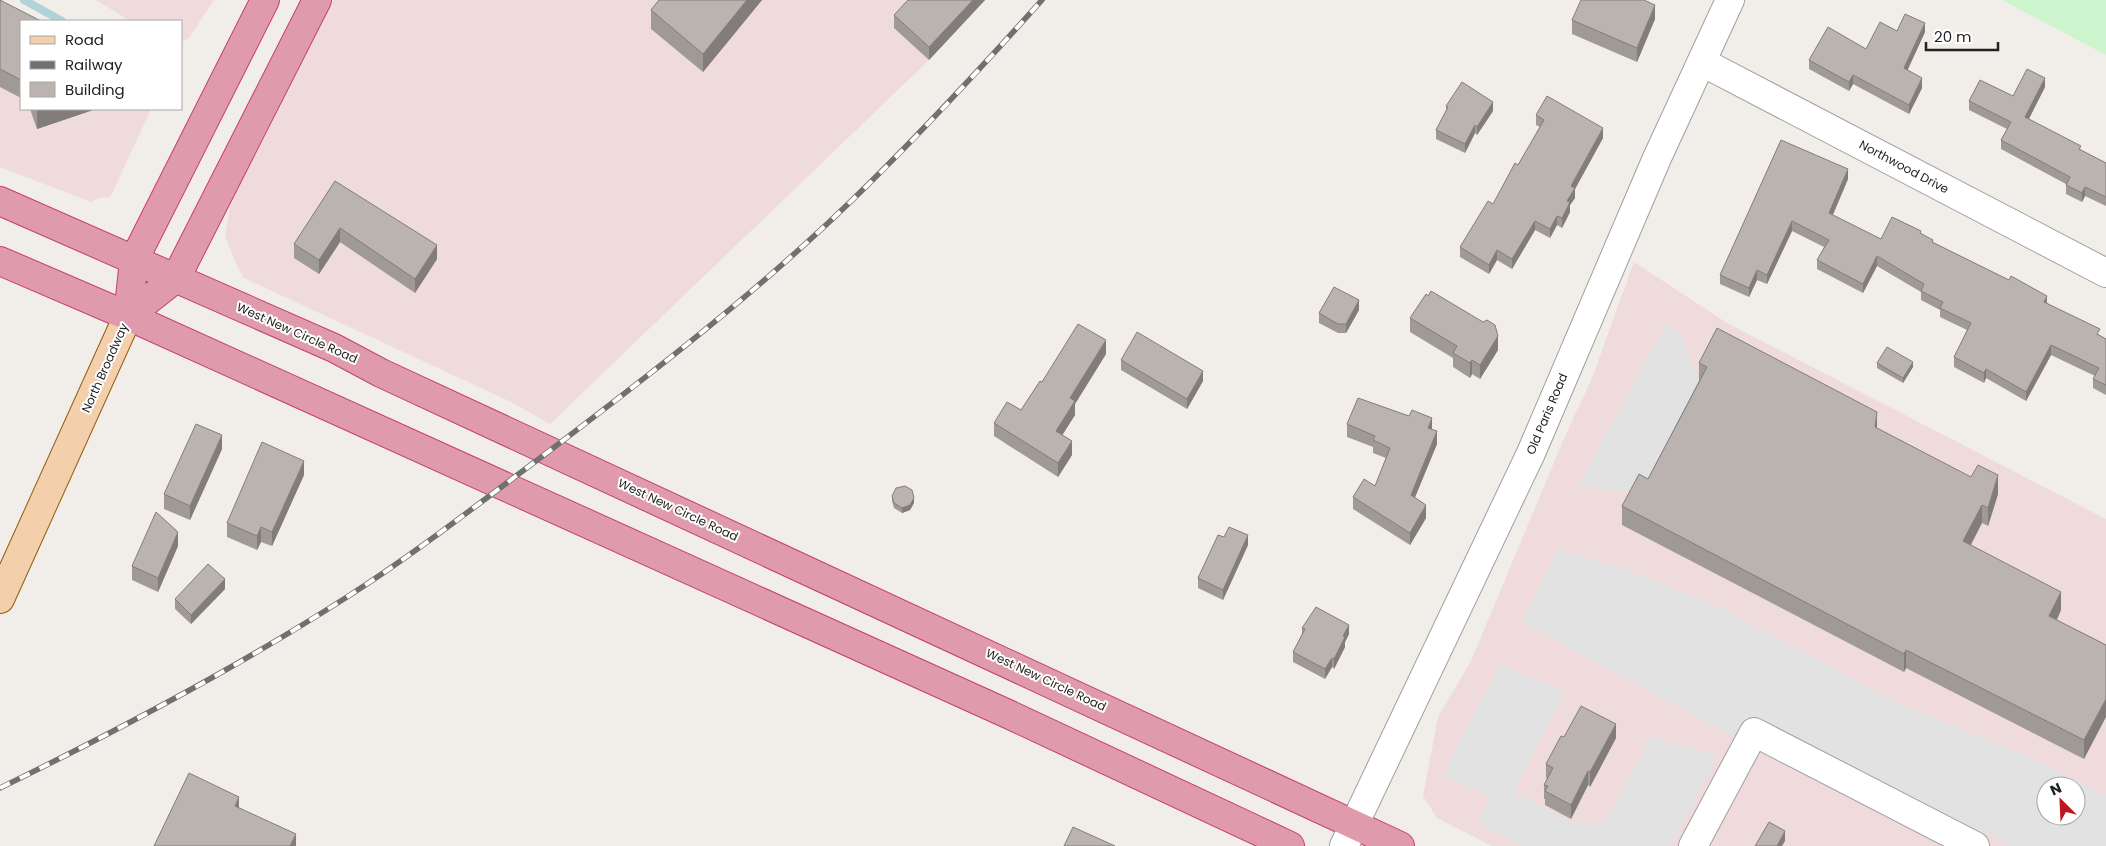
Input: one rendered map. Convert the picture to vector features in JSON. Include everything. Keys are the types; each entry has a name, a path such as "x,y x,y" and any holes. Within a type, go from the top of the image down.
{"highway":[{"name":"North Broadway","path":"128,316 134,260 265,0"},
{"path":"128,316 176,278 317,0"},
{"name":"West New Circle Road","path":"0,201 334,348 381,373 1349,835 1400,846"},
{"path":"0,261 128,316 1008,714 1290,846"}],"main road":[{"name":"North Broadway","path":"0,599 128,316"}],"street":[{"name":"Old Paris Road","path":"1349,835 1531,452 1657,158 1730,0"},
{"name":"Northwood Drive","path":"1702,62 2106,272"},
{"path":"1693,846 1754,732 1975,846"}],"shaded area":[{"path":"0,0 37,20 20,20 20,110 151,110 110,198 102,197 91,202 0,167"},
{"path":"96,0 214,0 189,38 182,42 182,20 128,20"},
{"path":"333,0 985,0 929,60 550,424 513,403 244,278 238,268 225,236 233,189 268,114"},
{"path":"1634,262 1727,323 2106,519 2106,846 1492,846 1437,818 1423,796 1438,717 1471,661 1565,436 1592,378"},
{"path":"1665,325 1681,334 1699,381 1707,385 1648,497 1639,492 1578,487"},
{"path":"1558,549 1627,570 1717,606 1902,705 2027,756 2066,776 2036,776 2036,826 2086,826 2086,786 2106,796 2106,846 2011,846 1772,725 1731,735 1521,622"},
{"path":"1500,664 1565,692 1514,792 1569,821 1604,825 1651,736 1664,742 1718,755 1671,846 1521,846 1479,824 1489,797 1443,775"}],"green space":[{"path":"2002,0 2106,0 2106,55"}],"building":[{"path":"0,0 39,20 20,20 20,79 0,69"},
{"path":"659,0 747,0 703,54 651,10"},
{"path":"908,0 973,0 929,47 894,15"},
{"path":"1581,0 1644,0 1655,5 1637,48 1572,20"},
{"path":"1905,14 1925,23 1904,68 1922,78 1909,105 1853,75 1849,82 1809,60 1828,27 1866,49 1880,22 1897,31"},
{"path":"2027,69 2045,78 2025,117 2081,146 2079,149 2106,163 2106,197 2085,187 2082,193 2066,185 2070,177 2001,140 2011,122 1969,101 1980,80 2013,96"},
{"path":"1462,82 1493,102 1477,127 1475,125 1465,144 1436,130 1448,107 1446,106"},
{"path":"1547,96 1603,128 1571,186 1575,188 1567,201 1570,202 1562,218 1557,216 1550,229 1535,221 1512,259 1497,250 1489,265 1460,247 1488,201 1493,204 1515,163 1518,165 1544,120 1536,115"},
{"path":"1781,140 1848,169 1829,213 1881,239 1892,217 1921,231 1920,233 1933,240 1932,242 2009,280 2011,276 2047,296 2044,302 2100,329 2097,334 2106,339 2106,385 2093,379 2099,368 2051,345 2026,392 1986,369 1984,373 1954,357 1971,323 1940,308 1943,302 1921,291 1924,284 1877,256 1863,284 1817,260 1829,240 1792,221 1767,275 1757,270 1749,288 1720,275"},
{"path":"335,181 437,245 415,279 340,228 319,260 294,244"},
{"path":"1334,287 1359,300 1346,324 1338,324 1319,313"},
{"path":"1431,291 1483,322 1487,320 1495,325 1498,336 1480,365 1472,360 1470,363 1453,353 1457,346 1410,318 1426,294 1428,296"},
{"path":"1078,324 1106,340 1070,398 1075,401 1056,431 1072,441 1058,463 994,423 1007,402 1021,410 1040,381 1042,382"},
{"path":"1717,328 1877,412 1875,427 1971,477 1978,465 1998,475 1988,508 1982,505 1963,541 2061,592 2049,616 2106,645 2106,699 2084,740 1906,650 1904,654 1622,506 1639,474 1648,479 1707,367 1699,363"},
{"path":"1137,332 1203,371 1187,399 1121,360"},
{"path":"1887,347 1913,362 1903,378 1877,363"},
{"path":"1358,398 1409,416 1412,410 1432,418 1428,428 1437,431 1411,495 1426,505 1410,533 1353,497 1364,479 1375,486 1390,448 1373,440 1375,436 1347,424"},
{"path":"196,424 222,435 190,506 164,494"},
{"path":"262,442 304,461 272,532 261,527 257,536 227,523"},
{"path":"905,486 912,490 914,498 910,505 902,508 894,503 892,496 896,488"},
{"path":"156,512 178,532 158,578 132,566"},
{"path":"1229,527 1248,535 1223,590 1198,578 1218,535 1224,537"},
{"path":"208,564 225,579 191,615 175,599"},
{"path":"1316,607 1349,625 1334,659 1332,658 1325,669 1293,652 1305,629 1302,628"},
{"path":"1581,706 1616,724 1590,772 1588,771 1571,805 1545,791 1548,786 1544,785 1553,768 1546,764 1561,736 1564,737"},
{"path":"189,773 239,797 235,806 296,834 290,846 154,846"},
{"path":"1769,822 1785,831 1777,846 1755,846"},
{"path":"1073,827 1115,846 1064,846"}],"waterway":[{"path":"24,0 60,20"}],"railway":[{"path":"0,788 89,744 263,649 397,564 540,458 723,315 827,224 937,115 1042,0"}]}
